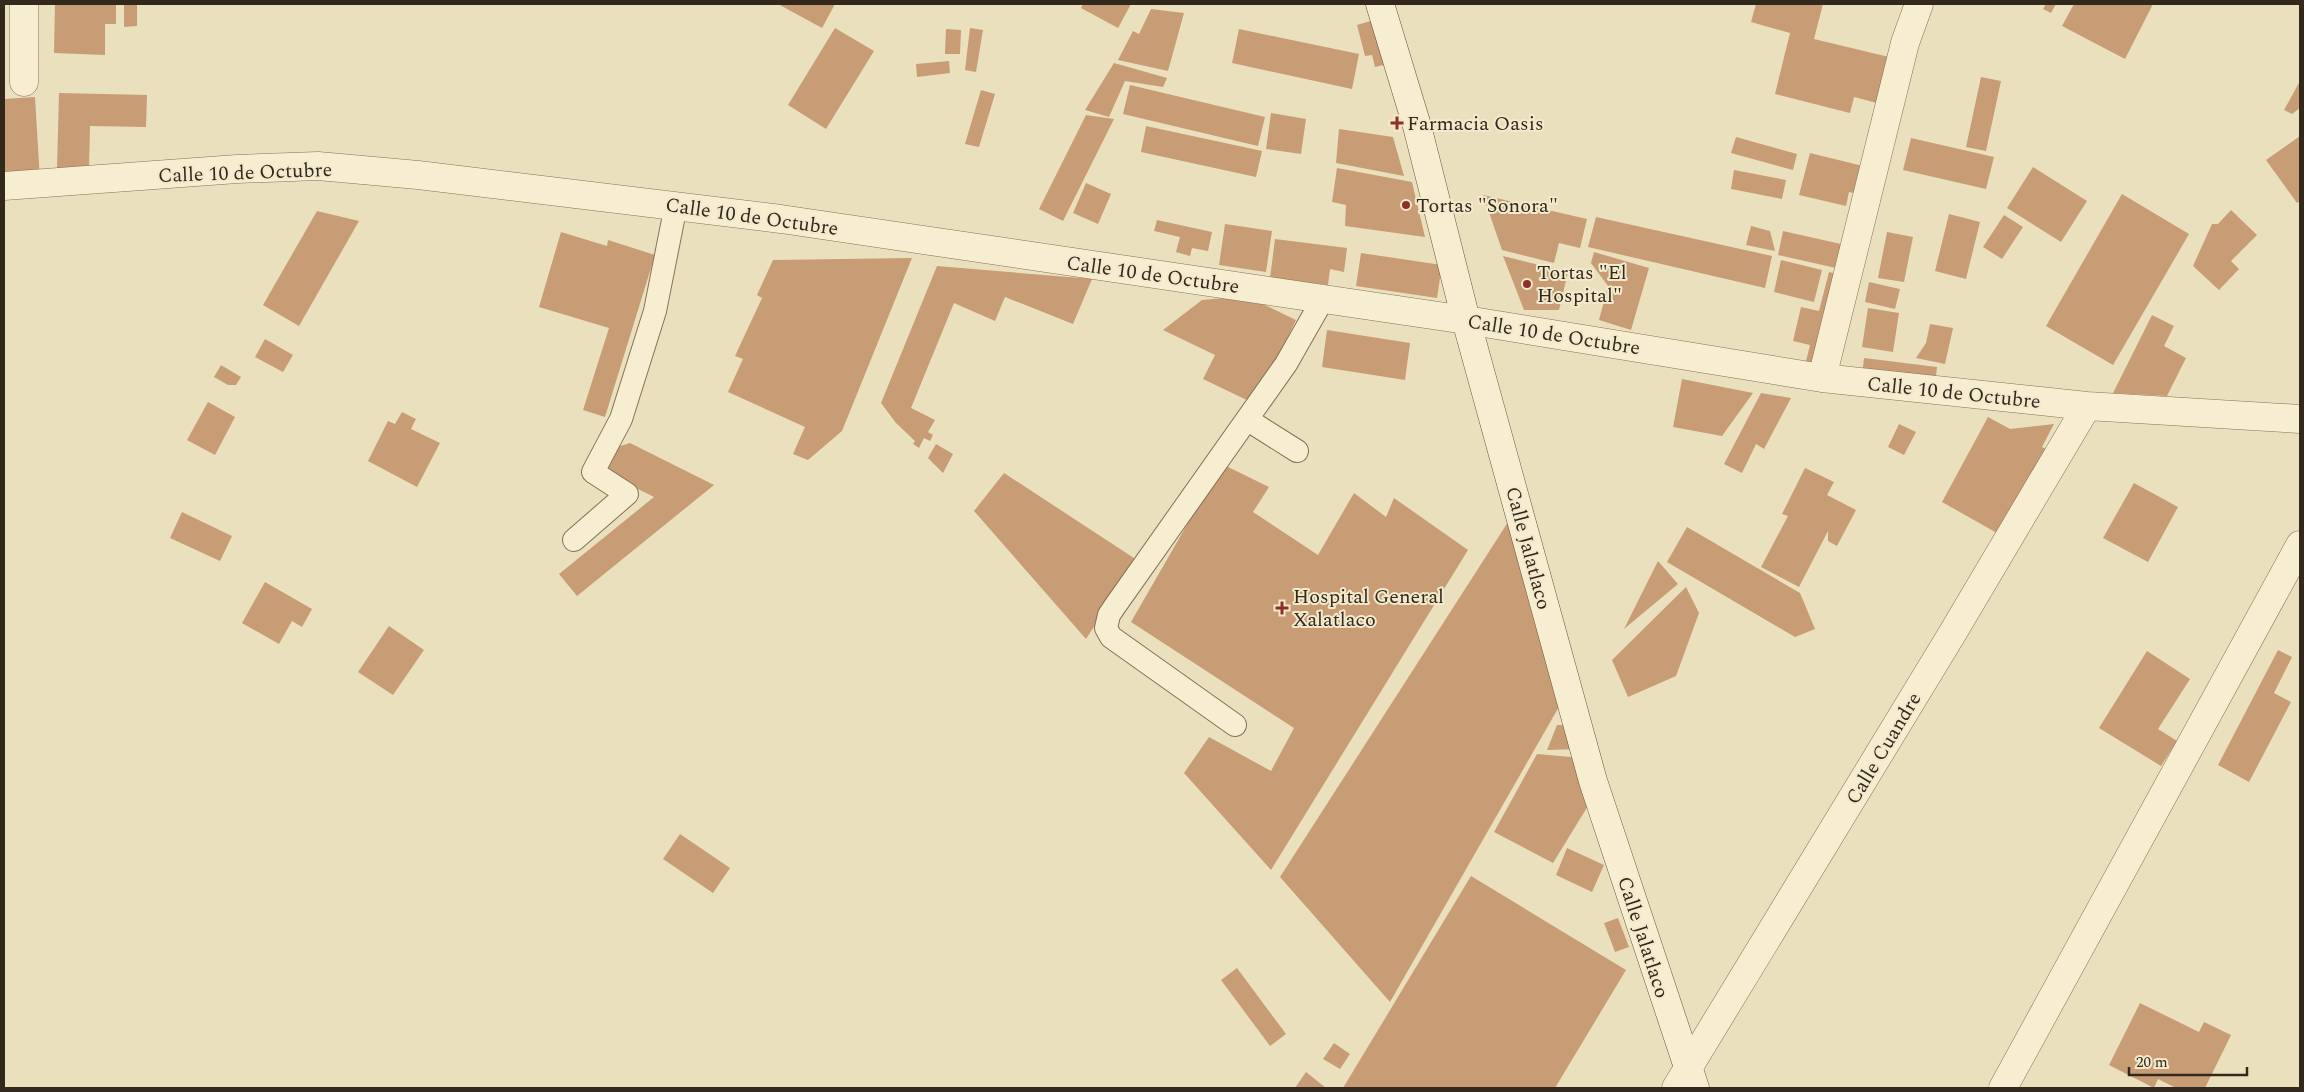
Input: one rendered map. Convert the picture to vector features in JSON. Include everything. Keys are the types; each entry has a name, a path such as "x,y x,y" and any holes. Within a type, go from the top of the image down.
{"street":[{"path":"24,4 24,82"},
{"name":"Calle Jalatlaco","path":"1380,4 1417,126 1466,320 1593,781 1686,1082"},
{"path":"1822,378 1905,43 1919,4"},
{"name":"Calle 10 de Octubre","path":"4,186 238,168 318,166 418,175 781,218 1466,320 1822,378 2086,406 2300,420"},
{"name":"Calle Cuandre","path":"1686,1082 2086,406"},
{"path":"2003,1088 2300,545"}],"lane":[{"path":"574,540 627,494 593,472 621,419 653,320 676,206"},
{"path":"1235,725 1111,637 1106,628 1109,615 1115,606 1286,364 1323,299"},
{"path":"1248,420 1296,451"}],"building":[{"path":"55,4 116,4 116,24 105,24 105,55 54,53"},
{"path":"124,4 137,4 137,26 124,27"},
{"path":"778,4 835,4 822,28"},
{"path":"1083,4 1131,4 1118,28 1081,8"},
{"path":"1756,4 1823,4 1814,39 1889,57 1877,103 1854,97 1850,113 1775,94 1790,33 1751,22"},
{"path":"2046,4 2056,4 2051,13 2043,9"},
{"path":"2074,4 2153,4 2125,59 2062,26"},
{"path":"1151,9 1184,13 1168,71 1118,60 1133,31 1139,34"},
{"path":"1377,19 1388,64 1375,67 1372,55 1365,56 1357,25"},
{"path":"835,28 874,51 826,129 788,105"},
{"path":"970,28 983,30 976,72 965,70"},
{"path":"946,29 961,30 960,54 945,54"},
{"path":"1239,29 1359,54 1352,89 1232,63"},
{"path":"949,61 950,73 917,77 916,64"},
{"path":"1114,63 1167,78 1163,87 1125,81 1109,117 1085,110"},
{"path":"1981,77 2001,81 1986,151 1966,147"},
{"path":"2300,81 2300,108 2292,114 2284,110"},
{"path":"1130,85 1265,117 1258,146 1123,114"},
{"path":"981,90 995,94 979,147 965,144"},
{"path":"59,93 147,95 146,127 90,126 89,169 57,168"},
{"path":"35,97 40,180 4,182 4,99"},
{"path":"1271,113 1306,119 1301,154 1266,149"},
{"path":"1086,115 1114,119 1063,221 1039,209"},
{"path":"1146,126 1262,151 1256,177 1141,152"},
{"path":"1339,129 1393,137 1404,176 1336,163"},
{"path":"2300,136 2300,201 2297,203 2266,160"},
{"path":"1736,137 1797,154 1793,170 1731,153"},
{"path":"1911,138 1994,157 1986,189 1903,170"},
{"path":"1810,153 1867,167 1861,195 1849,192 1846,206 1799,195"},
{"path":"2033,167 2087,201 2061,242 2007,208"},
{"path":"1337,168 1412,182 1425,237 1345,226 1346,205 1332,202"},
{"path":"1734,170 1786,180 1782,199 1731,189"},
{"path":"1086,183 1111,194 1098,224 1073,213"},
{"path":"2122,194 2189,234 2113,365 2046,326"},
{"path":"1483,195 1587,219 1580,248 1559,243 1554,263 1502,250"},
{"path":"2231,210 2257,235 2231,261 2239,269 2219,290 2193,266 2212,224 2218,224"},
{"path":"317,211 359,221 299,326 263,305"},
{"path":"1949,214 1980,222 1966,279 1935,271"},
{"path":"2004,215 2023,227 2002,259 1983,247"},
{"path":"1596,217 1772,256 1765,288 1588,247"},
{"path":"1157,220 1212,232 1208,251 1192,248 1190,256 1176,252 1180,237 1154,231"},
{"path":"1225,224 1272,231 1266,272 1219,265"},
{"path":"1751,226 1770,231 1775,251 1746,245"},
{"path":"1783,231 1841,244 1836,268 1778,255"},
{"path":"561,232 607,246 608,240 655,255 605,417 583,410 609,328 539,307"},
{"path":"1887,232 1913,237 1904,282 1878,278"},
{"path":"1275,239 1347,248 1344,272 1330,269 1328,285 1270,278"},
{"path":"1594,252 1649,268 1631,330 1599,320 1608,286 1591,263"},
{"path":"1361,253 1442,265 1437,298 1356,286"},
{"path":"1503,256 1568,272 1559,310 1524,310"},
{"path":"912,258 842,431 808,460 793,454 805,427 728,392 743,359 735,356 762,298 757,295 773,260"},
{"path":"1781,260 1822,270 1814,302 1774,292"},
{"path":"937,266 1092,279 1073,324 1005,297 995,321 954,303 911,408 935,420 928,432 933,435 930,441 924,438 919,448 913,444 915,441 896,423 881,403"},
{"path":"1829,272 1841,275 1818,369 1805,365 1810,345 1793,341 1801,307 1819,311"},
{"path":"1869,282 1900,289 1895,309 1865,302"},
{"path":"1246,296 1296,320 1255,404 1203,379 1215,355 1163,330 1202,300"},
{"path":"1868,308 1899,313 1893,352 1862,347"},
{"path":"2152,315 2174,326 2164,346 2186,358 2167,396 2113,393"},
{"path":"1930,324 1953,328 1945,364 1916,358 1926,343"},
{"path":"1327,330 1410,343 1405,380 1322,367"},
{"path":"265,339 293,355 283,372 255,357"},
{"path":"1864,358 1937,367 1935,384 1862,376"},
{"path":"221,365 241,377 236,385 228,385 214,377"},
{"path":"1682,379 1753,393 1722,436 1673,427"},
{"path":"1761,393 1791,398 1764,449 1756,444 1742,473 1724,464"},
{"path":"208,402 235,417 215,455 187,440"},
{"path":"402,412 416,419 411,429 440,443 417,487 368,461 388,421 395,424"},
{"path":"1988,417 2010,429 2054,424 2042,447 2051,452 2004,537 1942,502"},
{"path":"1899,424 1916,432 1904,455 1888,447"},
{"path":"630,443 714,485 577,596 559,574 654,497 604,472 617,447"},
{"path":"936,444 953,454 943,473 928,458"},
{"path":"1222,464 1269,487 1253,512 1318,555 1354,493 1386,517 1394,498 1468,550 1271,870 1184,773 1209,737 1271,771 1294,728 1131,622"},
{"path":"1805,468 1834,482 1827,495 1856,510 1837,546 1828,541 1828,531 1799,587 1761,567 1788,516 1782,514"},
{"path":"1004,473 1137,560 1086,639 974,511"},
{"path":"2134,483 2178,507 2148,562 2103,538"},
{"path":"182,512 232,536 220,561 170,538"},
{"path":"1510,519 1564,698 1390,1002 1280,877"},
{"path":"1687,527 1800,593 1815,629 1795,637 1667,562"},
{"path":"1658,561 1678,584 1624,629"},
{"path":"265,582 312,609 302,627 292,621 279,644 242,623"},
{"path":"1686,587 1699,613 1676,676 1628,697 1612,660"},
{"path":"389,626 424,650 393,695 358,672"},
{"path":"2278,650 2292,657 2274,693 2291,702 2249,782 2218,765"},
{"path":"2147,651 2190,679 2158,729 2177,741 2161,766 2099,728"},
{"path":"1557,725 1573,725 1580,749 1547,750"},
{"path":"1537,754 1582,758 1591,801 1553,863 1494,832"},
{"path":"680,834 730,868 713,893 663,859"},
{"path":"1567,848 1604,865 1592,892 1556,875"},
{"path":"1471,876 1626,970 1555,1088 1343,1088"},
{"path":"1618,918 1629,947 1615,952 1604,923"},
{"path":"1237,968 1286,1034 1270,1046 1221,980"},
{"path":"2140,1003 2199,1032 2204,1022 2231,1035 2205,1088 2176,1088 2158,1079 2154,1088 2109,1065"},
{"path":"1334,1043 1350,1054 1340,1069 1323,1059"},
{"path":"1306,1072 1326,1088 1295,1088"}],"place":[{"name":"Farmacia Oasis","path":"1397,123"},
{"name":"Tortas \"Sonora\"","path":"1406,205"},
{"name":"Tortas \"El Hospital\"","path":"1527,284"},
{"name":"Hospital General Xalatlaco","path":"1282,608"}]}
